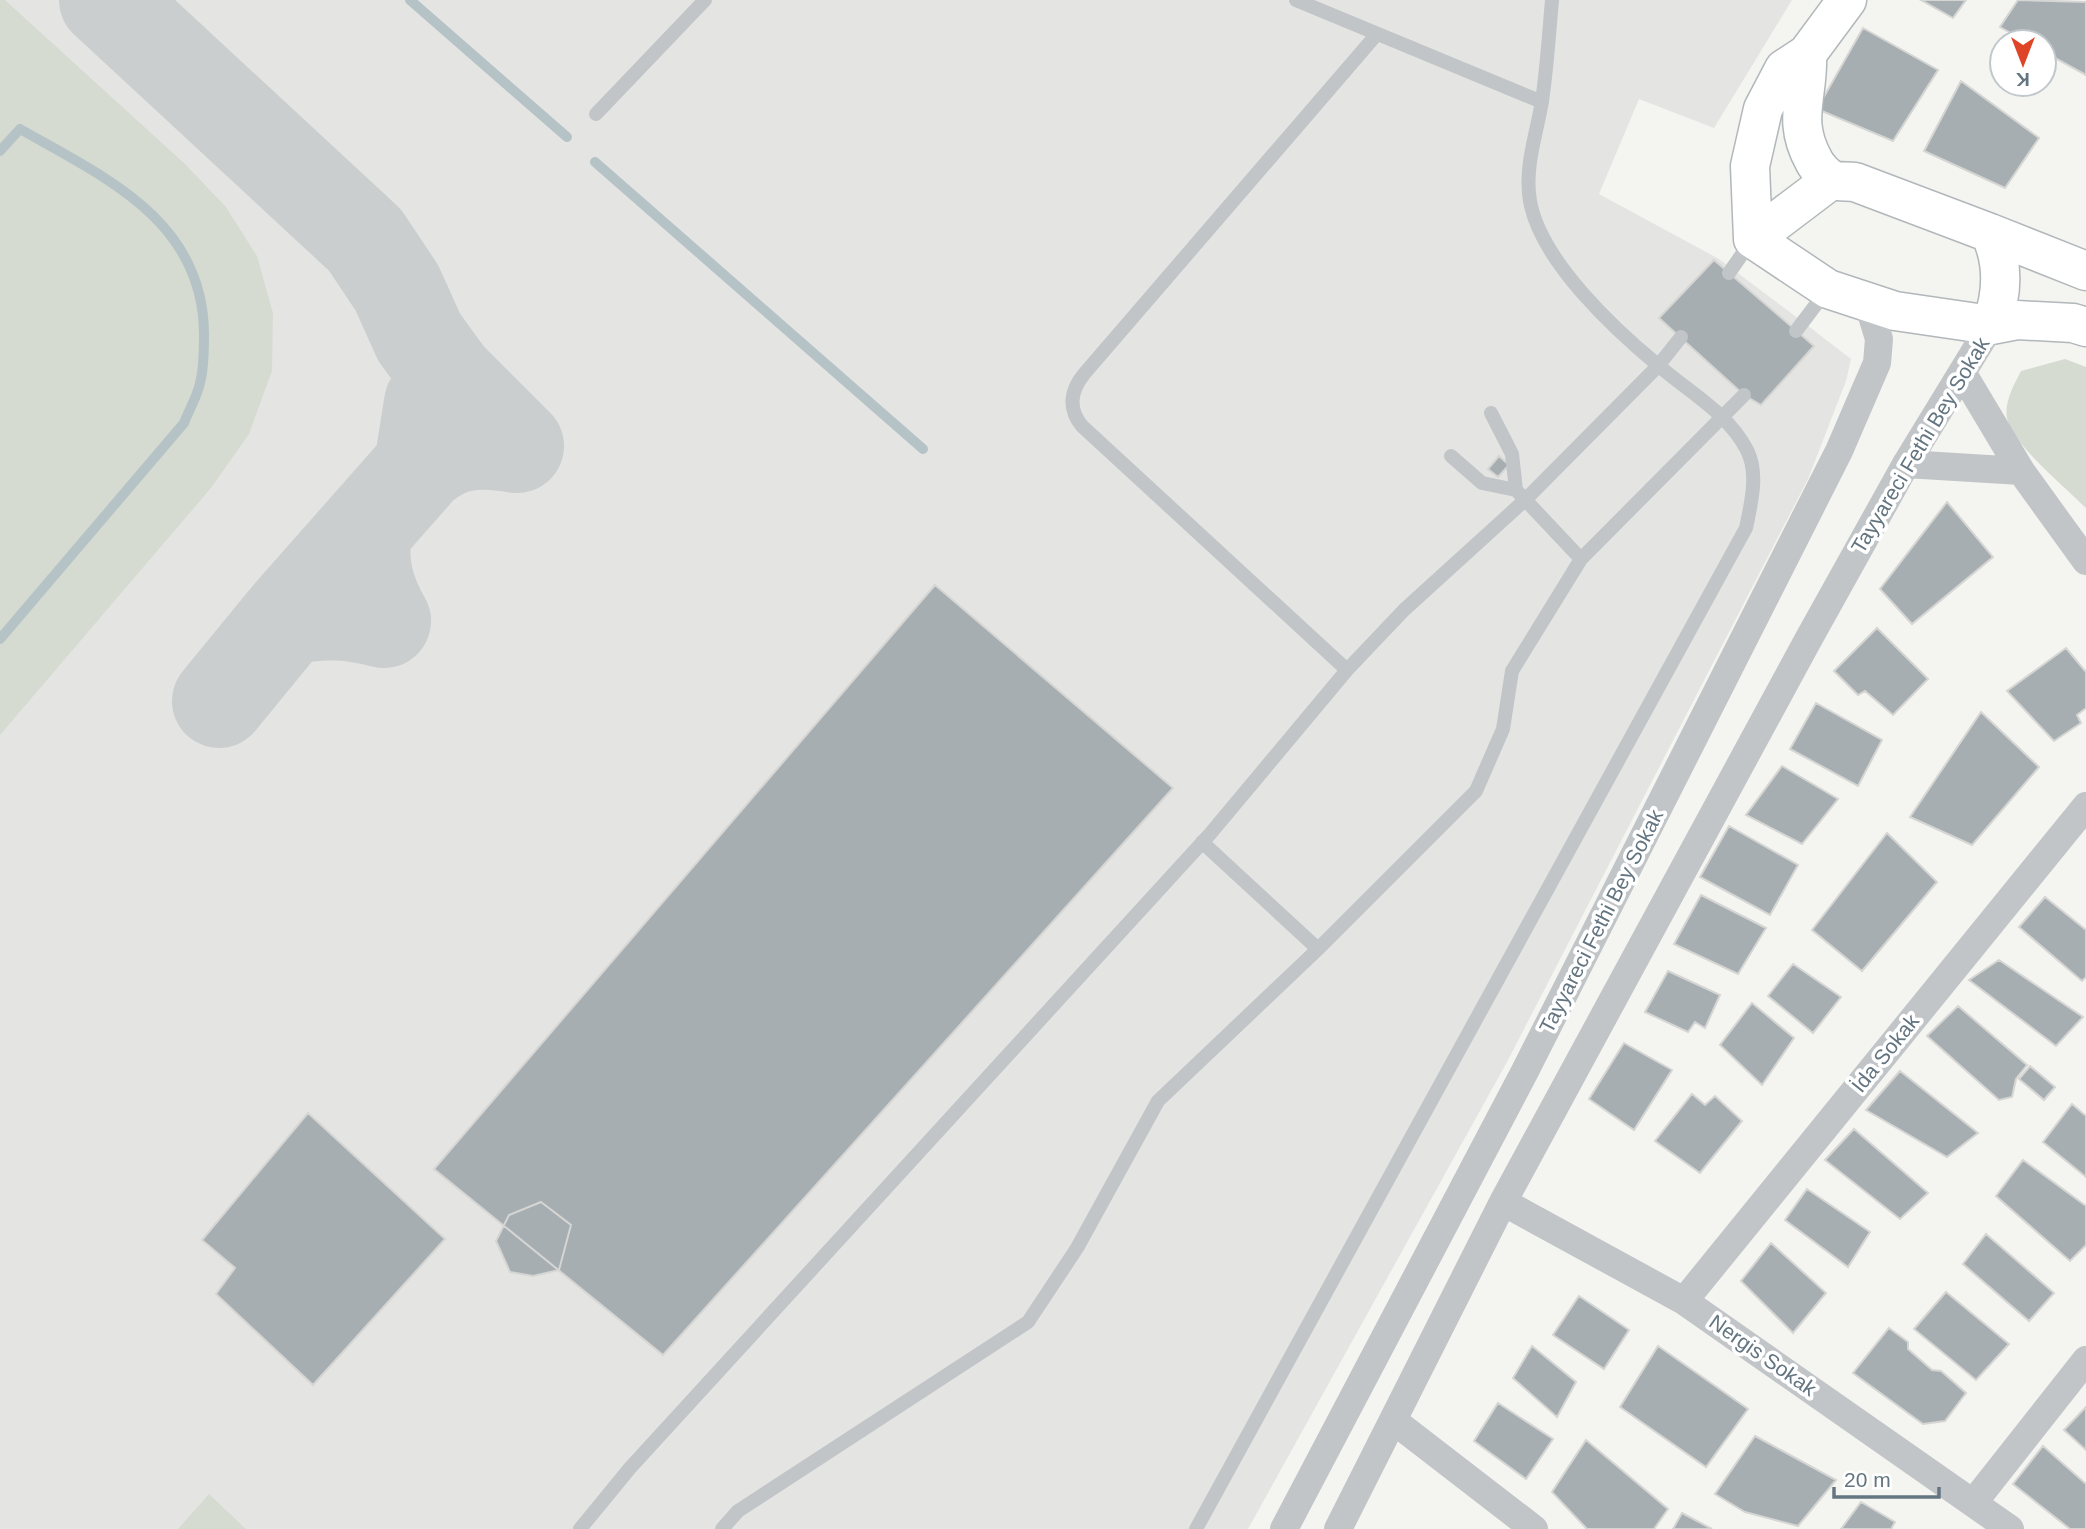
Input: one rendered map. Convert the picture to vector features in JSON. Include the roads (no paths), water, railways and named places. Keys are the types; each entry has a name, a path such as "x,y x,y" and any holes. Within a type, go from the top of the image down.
{"main road":[{"path":"1753,239 1750,166 1763,109 1784,69 1807,54 1847,0"},
{"path":"1807,54 1808,80 1801,114 1803,141 1816,166 1831,180 1855,182 2086,271"},
{"path":"1753,239 1831,180"},
{"path":"1990,233 2000,256 1999,306 1991,326"},
{"path":"1753,239 1828,289 1868,303 1928,318 1991,326 2017,320 2073,323 2086,327"}],"street":[{"name":"Tayyareci Fethi Bey Sokak","path":"1284,1529 1525,1071 1839,452 1877,363 1879,339 1868,303"},
{"name":"Tayyareci Fethi Bey Sokak","path":"1338,1529 1503,1202 1906,464 1991,326"},
{"path":"1963,373 2021,471 2086,561"},
{"path":"1906,464 2021,471"},
{"name":"İda Sokak","path":"1684,1301 2086,806"},
{"name":"Nergis Sokak","path":"1503,1202 1684,1301 2010,1529"},
{"path":"1973,1502 2086,1360"},
{"path":"1394,1422 1534,1529"}],"lane":[{"path":"596,114 705,0"},
{"path":"1296,0 1542,102"},
{"path":"1196,1529 1746,528 1754,485 1748,452 1723,418 1658,366 1591,300 1545,243 1530,200 1531,145 1542,102 1552,0"},
{"path":"1347,670 1082,426 1076,419 1072,400 1077,382 1377,34"},
{"path":"1729,273 1753,239"},
{"path":"1796,331 1828,289"},
{"path":"580,1529 630,1468 1202,842 1347,670 1520,495 1658,366 1681,337"},
{"path":"722,1529 738,1511 1028,1322 1077,1248 1158,1101 1318,949 1476,791 1503,729 1513,671 1581,559 1744,395"},
{"path":"1491,413 1513,454 1520,495"},
{"path":"1451,456 1482,483 1520,495 1581,559"},
{"path":"1202,842 1318,949"}],"waterway":[{"path":"410,0 567,137"},
{"path":"0,151 20,129 85,166 144,208 168,233 187,262 200,295 204,335 201,377 184,423 0,639"},
{"path":"595,162 923,449"}]}
